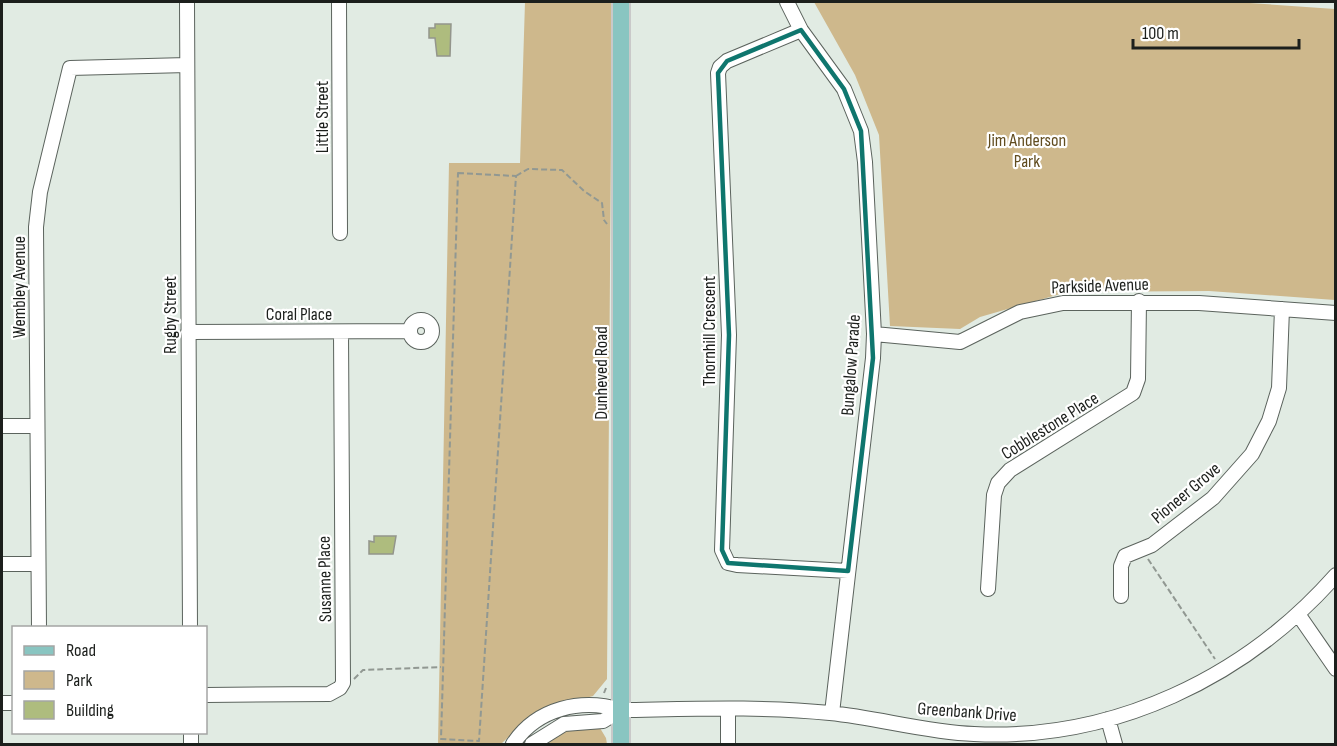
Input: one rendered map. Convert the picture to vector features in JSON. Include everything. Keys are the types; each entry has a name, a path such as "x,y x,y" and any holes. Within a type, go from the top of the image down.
{"main road":[{"name":"Dunheved Road","path":"621,2 621,744"}],"street":[{"name":"Rugby Street","path":"187,2 190,626"},
{"name":"Little Street","path":"339,2 340,233"},
{"name":"Bungalow Parade","path":"788,2 801,30 844,89 861,131 865,162 874,334 832,714"},
{"name":"Thornhill Crescent","path":"801,30 727,61 720,67 718,73 729,335 722,550 728,563 737,565 848,571"},
{"name":"Wembley Avenue","path":"39,626 37,215 70,68 187,65"},
{"name":"Parkside Avenue","path":"874,334 954,343 970,339 1010,317 1039,307 1063,303 1138,301 1335,313"},
{"name":"Cobblestone Place","path":"988,589 994,495 998,483 1010,470 1133,393 1138,379 1138,301"},
{"name":"Pioneer Grove","path":"1136,550 1156,542 1222,490 1258,444 1269,421 1279,388 1282,309"},
{"name":"Coral Place","path":"188,332 409,331"},
{"name":"Susanne Place","path":"340,332 346,684"},
{"path":"2,426 37,426"},
{"path":"1121,596 1121,566 1125,556 1136,550"},
{"path":"2,564 38,564"},
{"name":"Greenbank Drive","path":"621,710 728,709 832,714 1000,739 1046,731 1108,719 1155,704 1205,681 1249,654 1298,615 1335,575"},
{"path":"1298,615 1335,669"},
{"path":"207,695 329,694 346,684"},
{"path":"513,744 532,723 555,710 600,705 621,710"},
{"path":"728,709 729,744"},
{"path":"532,744 564,724 603,721 621,710"},
{"path":"1108,719 1115,744"}],"path":[{"path":"516,176 479,741 441,739 458,173 516,176 528,169 562,170 584,191 602,202 604,220 621,239"},
{"path":"1136,550 1215,658"},
{"path":"346,684 363,670 442,666"},
{"path":"604,693 606,688"}],"highlighted area":[{"path":"801,30 844,89 861,131 873,358 848,571 728,563 722,550 729,335 718,73 727,61"}],"green space":[{"path":"525,2 612,2 607,679 593,696 535,712 501,744 438,744 449,163 520,163"},
{"name":"Jim Anderson Park","path":"814,2 1235,2 1335,9 1335,300 1209,291 1067,292 980,317 960,329 890,326 879,135 855,75"},
{"path":"569,728 600,728 607,744 542,744"}],"building":[{"path":"435,24 451,24 450,56 437,56 435,38 429,38 429,28 435,28"},
{"path":"374,536 396,536 393,554 369,554 369,541 374,542"}]}
